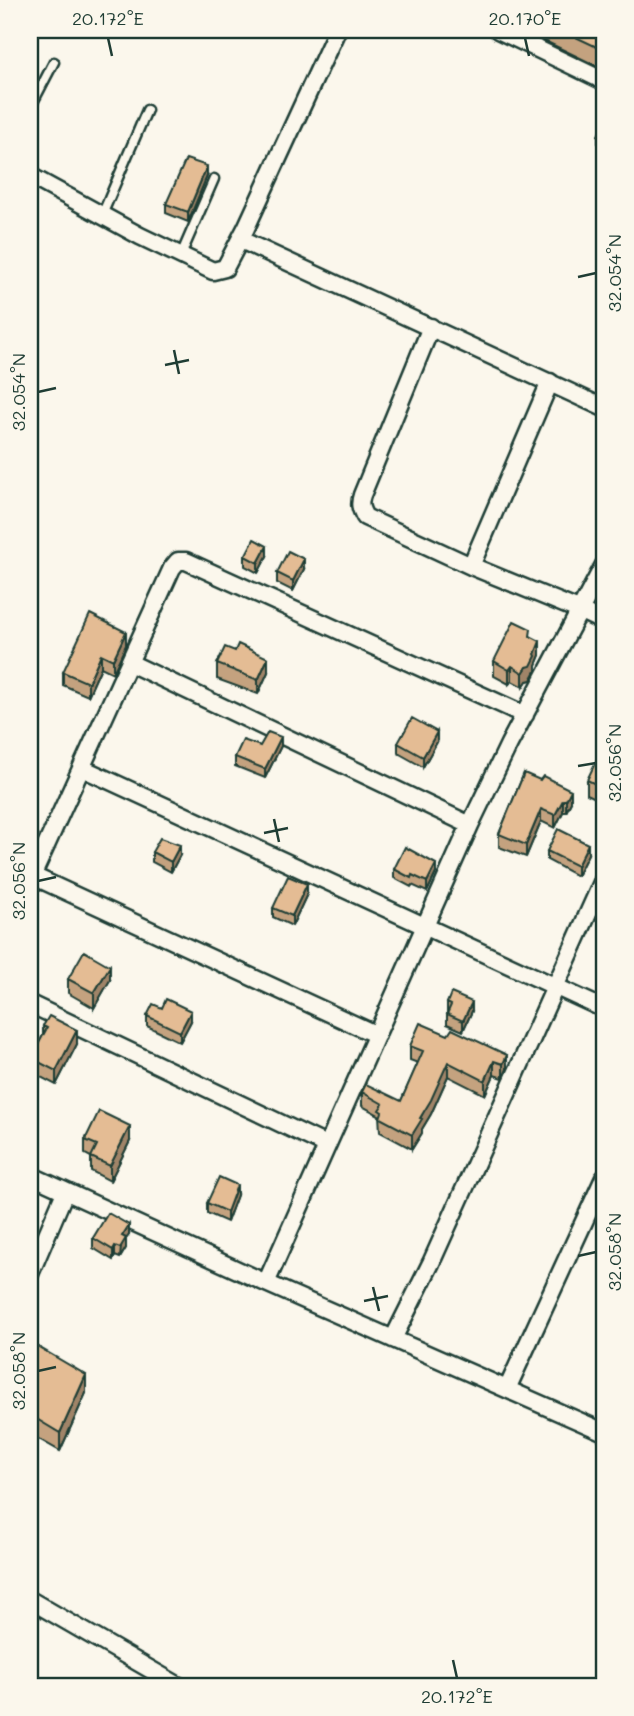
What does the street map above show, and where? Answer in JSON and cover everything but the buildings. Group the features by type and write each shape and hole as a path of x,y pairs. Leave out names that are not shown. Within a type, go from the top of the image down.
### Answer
{"street":[{"path":"30,176 181,256 213,271 220,271 228,265 337,30"},
{"path":"498,30 604,81"},
{"path":"240,240 604,408"},
{"path":"431,327 359,505 365,517 471,566 604,622"},
{"path":"471,566 550,382"},
{"path":"377,1035 31,878 172,568 178,561 186,561 525,715"},
{"path":"266,1283 470,825 604,565"},
{"path":"130,663 470,825"},
{"path":"82,768 604,1009"},
{"path":"393,1339 431,1263 604,878"},
{"path":"30,1004 326,1145"},
{"path":"30,1175 266,1283 604,1432"},
{"path":"507,1389 604,1178"},
{"path":"30,1274 65,1192"},
{"path":"30,1600 180,1686"}],"lane":[{"path":"30,108 54,62"},
{"path":"102,215 147,110"},
{"path":"181,256 214,179"}]}
